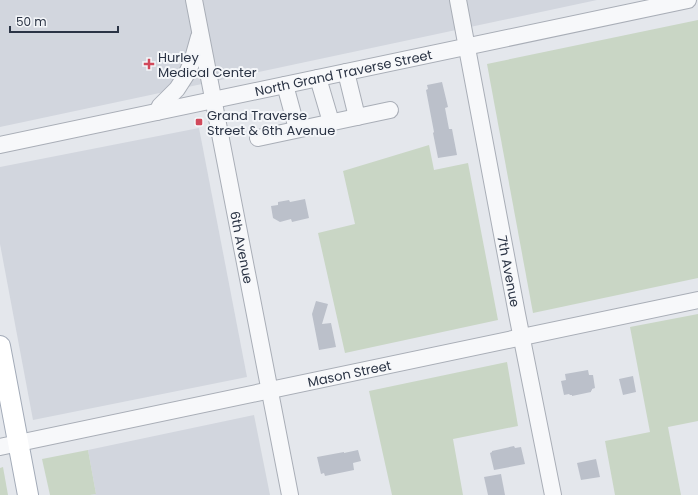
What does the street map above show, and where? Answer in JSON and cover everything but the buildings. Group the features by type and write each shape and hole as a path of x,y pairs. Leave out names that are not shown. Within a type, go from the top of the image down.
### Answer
{"main road":[{"path":"0,346 9,445 28,495"}],"street":[{"name":"6th Avenue","path":"194,0 290,495"},
{"name":"7th Avenue","path":"458,0 553,495"},
{"name":"North Grand Traverse Street","path":"0,145 688,0"},
{"path":"157,112 160,106 177,89 186,75 192,62 200,34"},
{"path":"346,72 357,117"},
{"path":"318,78 331,122"},
{"path":"285,85 297,129"},
{"path":"258,138 390,110"},
{"name":"Mason Street","path":"9,445 698,300"}],"shaded area":[{"name":"Hurley Medical Center","path":"0,0 597,0 0,127"},
{"path":"199,128 247,377 33,420 0,244 0,167"},
{"path":"254,415 270,495 90,495 96,494 88,450"}],"green space":[{"path":"698,20 698,278 533,313 487,64"},
{"path":"429,145 434,170 468,163 498,320 345,353 318,233 355,224 343,171"},
{"path":"698,314 698,421 668,427 681,495 615,495 605,441 650,432 630,327"},
{"path":"507,362 518,426 453,439 463,495 392,495 369,391"},
{"path":"88,450 96,494 50,495 42,459"},
{"path":"3,467 8,495 0,495 0,468"}],"place":[{"name":"Hurley Medical Center","path":"149,64"},
{"name":"Grand Traverse Street & 6th Avenue","path":"199,122"}]}
